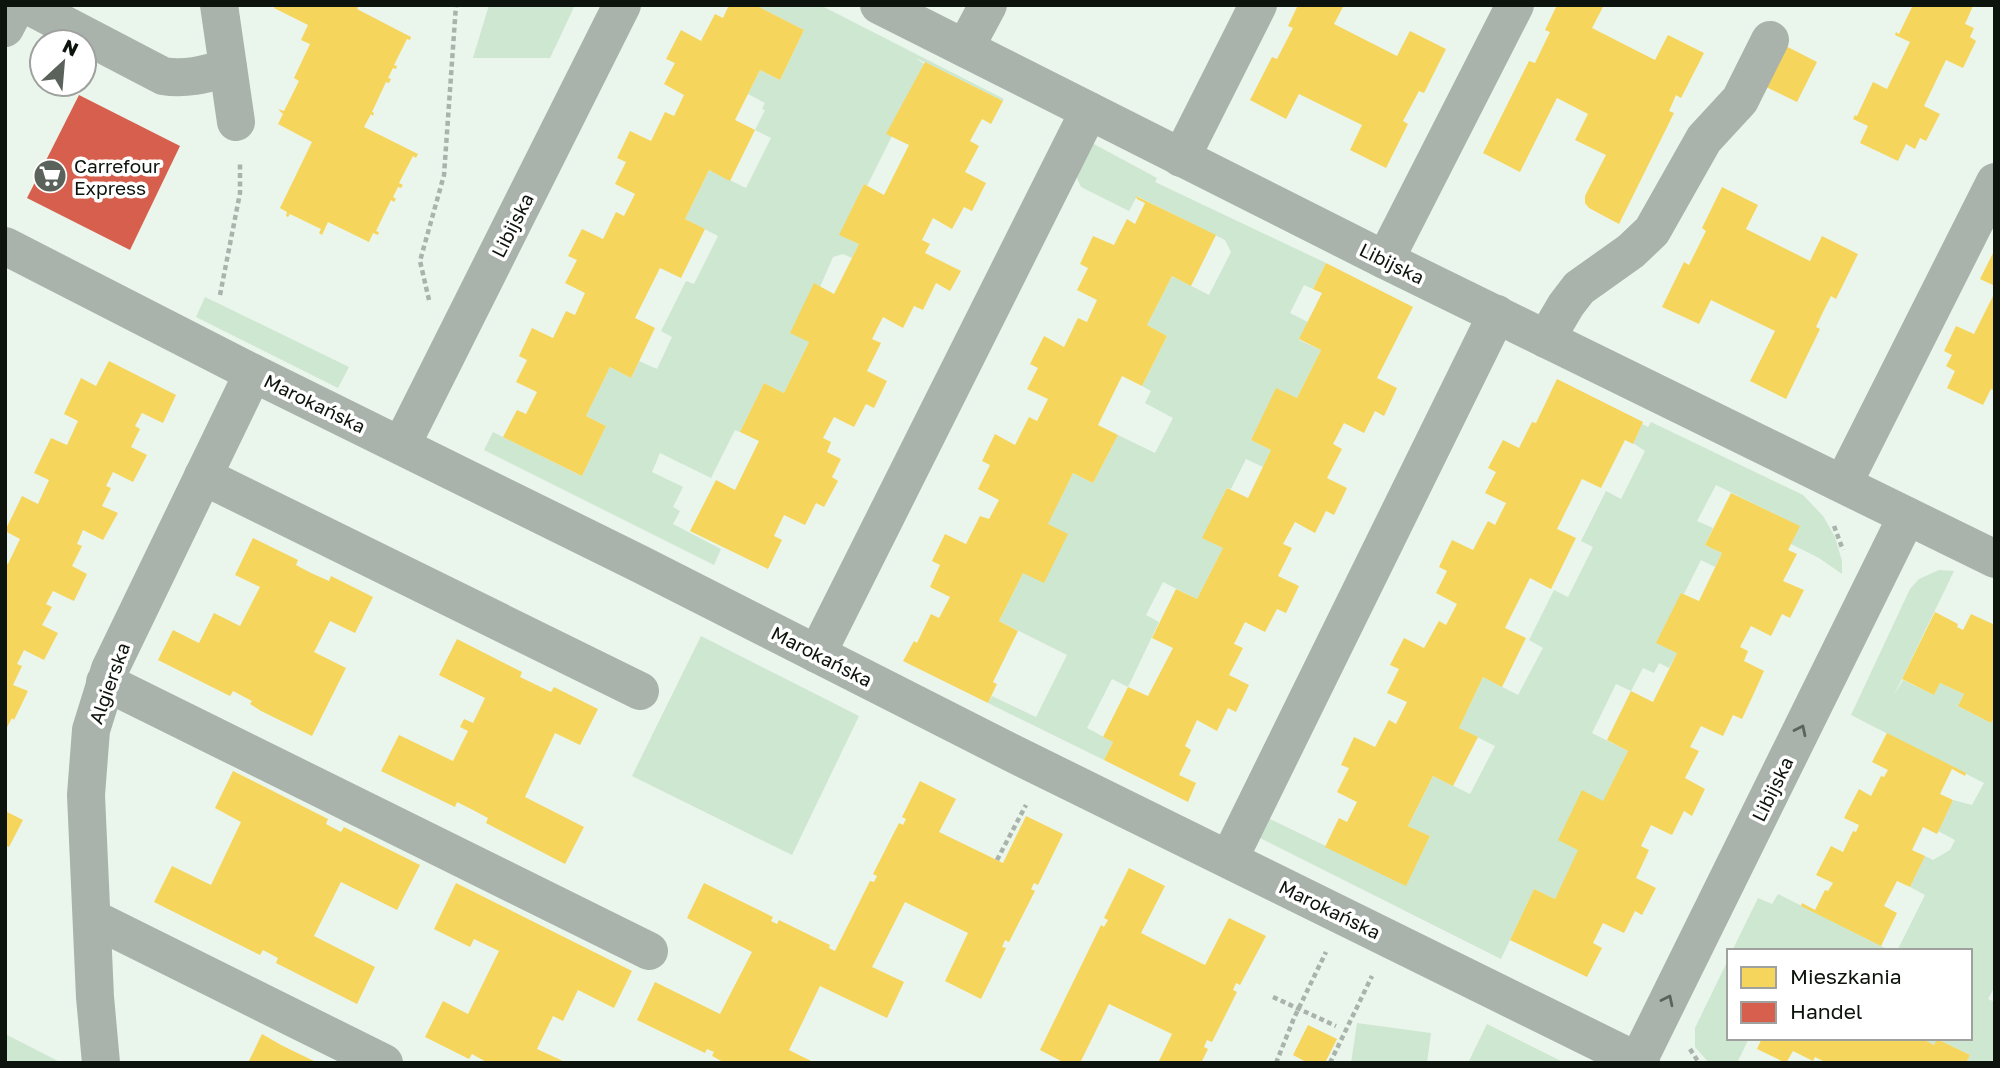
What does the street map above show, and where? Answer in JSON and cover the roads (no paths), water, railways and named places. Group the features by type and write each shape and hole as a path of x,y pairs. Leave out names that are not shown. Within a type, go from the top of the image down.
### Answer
{"street":[{"path":"5,28 17,5"},
{"path":"27,5 163,76 178,79 196,77 228,68"},
{"path":"219,5 236,122"},
{"name":"Libijska","path":"402,444 622,5"},
{"name":"Libijska","path":"879,5 1385,260 1995,559"},
{"path":"965,48 988,5"},
{"path":"1181,158 1258,5"},
{"path":"1385,260 1515,5"},
{"path":"1546,339 1579,288 1631,251 1652,231 1704,139 1740,100 1770,40"},
{"path":"817,654 1089,111"},
{"path":"1843,484 1995,181"},
{"name":"Marokańska","path":"5,246 253,373 402,444 817,654 1639,1062"},
{"path":"1229,859 1497,314"},
{"name":"Algierska","path":"101,1063 95,996 86,795 91,730 105,682 253,373"},
{"path":"203,476 640,691"},
{"name":"Libijska","path":"1639,1062 1907,516"},
{"path":"105,682 649,951"},
{"path":"92,918 384,1063"}],"place":[{"name":"Carrefour Express","path":"50,176"}]}
